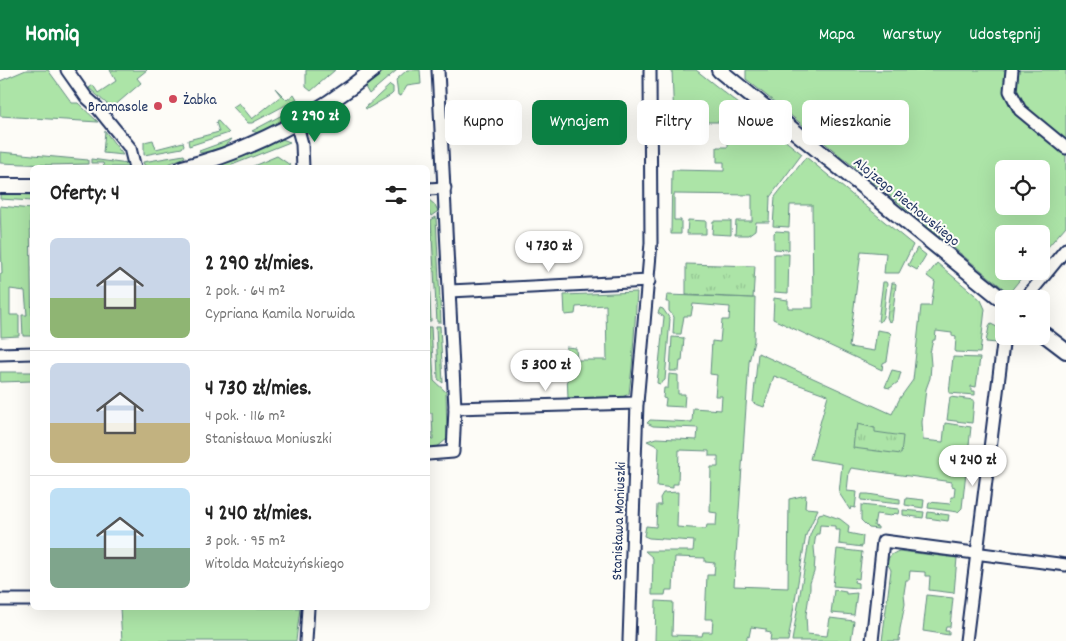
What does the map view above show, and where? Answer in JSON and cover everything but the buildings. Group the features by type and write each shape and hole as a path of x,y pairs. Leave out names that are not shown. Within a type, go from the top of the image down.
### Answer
{"street":[{"path":"67,70 86,97 102,113 130,148 134,165"},
{"path":"192,165 231,153 296,122 349,89 373,70"},
{"path":"430,454 453,452 456,408 438,70"},
{"name":"Stanisława Moniuszki","path":"629,641 637,403 649,281 651,236 650,70"},
{"name":"Alojzego Piechowskiego","path":"719,70 995,294"},
{"path":"1012,70 1010,91 1020,110 1066,148"},
{"path":"296,122 302,144 303,165"},
{"path":"0,186 30,186"},
{"path":"430,189 445,188"},
{"path":"1032,290 1066,249"},
{"path":"450,291 649,281"},
{"path":"1050,338 1066,350"},
{"path":"966,641 1003,345"},
{"path":"0,354 30,353"},
{"path":"456,408 637,403"},
{"path":"872,641 883,540 1066,564"},
{"path":"0,600 30,600"},
{"path":"306,641 308,610"}],"green space":[{"path":"26,70 48,70 72,103 78,103 98,122 0,116 0,81"},
{"path":"110,70 147,70 137,78 141,83 113,107 89,88 93,85 98,93 116,81"},
{"path":"306,70 335,70 311,91 306,87"},
{"path":"384,70 397,70 369,94 365,87"},
{"path":"407,70 420,70 421,84 407,86 401,96 398,95 396,80"},
{"path":"672,70 696,70 734,100 719,100 719,122 709,122 709,100 673,100"},
{"path":"746,70 1066,70 1066,226 1050,245 1050,225 995,225 995,280 1020,280 1011,290 1005,290 827,145 909,145 909,100 802,100 802,125 792,116 792,100 772,100 746,79"},
{"path":"390,85 393,87 391,95 367,109 365,108"},
{"path":"275,88 287,100 294,94 297,99 252,123 248,123 233,107 239,103 252,119 281,96"},
{"path":"299,106 296,111 281,122 258,133 252,131"},
{"path":"315,119 323,121 325,124 307,134 307,127"},
{"path":"218,121 229,133 189,146 188,140 219,132 216,122"},
{"path":"105,131 123,155 103,153"},
{"path":"232,139 218,149 200,153 199,151"},
{"path":"282,139 290,142 232,165 219,165"},
{"path":"153,140 156,149 183,142 184,145 182,148 144,155 144,142"},
{"path":"728,145 791,145 802,154 770,197 769,222 756,222 755,230 748,235 735,235 736,221 752,221 752,195 674,194 674,220 681,220 681,234 671,234 672,170 724,171 724,162 717,162 717,147 728,147"},
{"path":"0,152 88,160 88,164 0,163"},
{"path":"184,155 185,157 163,165 144,165 143,162"},
{"path":"277,156 290,165 256,165"},
{"path":"806,157 913,245 899,273 884,273 886,253 861,251 849,347 874,351 877,330 889,332 891,334 887,361 883,363 882,370 773,319 774,298 788,300 788,308 813,308 812,205 790,205 789,227 773,226 775,197"},
{"path":"91,159 128,165 104,165 103,163 91,163"},
{"path":"0,193 30,195 30,201 0,199"},
{"path":"430,201 438,211 431,216 430,214"},
{"path":"0,206 30,209 30,336 23,336 22,315 27,315 25,291 10,289 10,315 19,315 19,336 1,337 0,274 2,274"},
{"path":"436,217 441,322 437,322 431,220"},
{"path":"688,220 706,221 706,234 687,234"},
{"path":"713,221 731,221 731,235 712,234"},
{"path":"776,231 789,232 789,250 774,249 774,233"},
{"path":"917,248 926,255 917,270 908,265"},
{"path":"774,254 789,254 788,293 774,292"},
{"path":"937,263 981,300 985,309 980,353 955,352 956,337 952,336 952,333 936,331 930,353 930,378 926,389 922,422 923,440 943,442 945,423 971,427 962,508 958,512 928,508 929,502 950,504 951,497 954,497 955,487 952,486 952,482 851,468 847,491 857,492 855,508 851,507 850,510 839,493 842,464 810,459 828,395 774,376 764,407 753,403 758,353 892,414 900,398 913,380 921,306 931,306 935,282 927,276"},
{"path":"686,264 755,266 753,298 686,295"},
{"path":"883,282 887,284 883,317 880,322 878,321"},
{"path":"892,283 896,284 892,321 889,322 887,317"},
{"path":"637,292 629,394 622,397 568,398 566,347 576,348 577,360 607,360 606,305 576,307 575,314 565,315 564,295"},
{"path":"667,295 755,298 754,341 749,362 734,586 788,588 789,499 806,495 805,508 818,509 806,535 788,641 770,641 771,633 766,632 766,629 751,627 747,641 655,641 656,601 673,602 672,635 702,636 703,632 712,632 713,619 705,619 707,575 714,575 715,563 705,562 705,558 675,557 673,590 666,590 665,595 652,595 653,558 645,551 693,551 694,541 644,536 646,526 656,527 657,505 661,505 660,498 663,493 678,492 677,527 706,529 707,525 716,525 717,513 710,512 711,467 718,467 718,456 709,456 709,451 679,450 678,484 673,484 673,488 657,486 659,447 647,441 656,438 697,440 698,428 653,426 647,423 650,420 692,422 693,408 721,410 722,396 715,396 717,375 710,374 712,341 720,342 722,320 729,320 730,307 693,304 691,316 684,316 681,334 673,334 674,317 669,311 669,302 666,302"},
{"path":"660,308 663,309 670,319 665,380 660,384 657,383 664,317 658,313"},
{"path":"991,324 995,326 995,343 986,342"},
{"path":"436,326 440,326 443,383 438,379"},
{"path":"430,327 434,381 446,392 447,439 436,448 430,449 430,440 433,439 432,413 430,413"},
{"path":"672,337 684,338 679,371 670,371"},
{"path":"953,357 980,358 976,387 971,386 971,391 975,391 975,395 949,393"},
{"path":"892,370 901,372 898,382 890,388 885,387"},
{"path":"0,372 30,372 30,381 0,382"},
{"path":"669,374 678,375 678,394 685,394 684,407 665,406 666,399 663,398 664,388 668,388"},
{"path":"950,397 974,400 972,423 947,420"},
{"path":"858,424 875,428 875,432 903,436 901,454 853,448 855,430 857,430"},
{"path":"862,494 900,499 900,504 861,500"},
{"path":"906,498 924,500 923,508 905,505"},
{"path":"861,505 899,509 898,514 894,513 891,516 876,514 874,526 878,527 878,529 869,528 861,520"},
{"path":"903,510 924,512 923,518 903,515"},
{"path":"928,512 949,515 948,521 927,518"},
{"path":"823,513 840,519 849,526 848,533 863,536 862,547 839,544 840,530 835,530 835,526 820,525 814,547 814,572 810,583 806,615 807,634 827,636 830,618 854,621 851,641 792,641 810,535 819,514"},
{"path":"837,549 862,552 859,579 855,578 854,582 858,583 858,588 833,586"},
{"path":"899,551 957,558 954,593 929,590 930,576 925,576 925,572 910,571 909,580 906,580 905,604 899,641 882,641 891,570 887,563 891,556"},
{"path":"834,590 846,592 846,594 857,593 854,615 831,613"},
{"path":"927,595 953,598 950,627 946,627 945,631 949,631 949,635 923,631"},
{"path":"120,610 300,610 296,641 122,641"}],"place":[{"name":"Żabka","path":"173,99"},
{"name":"Bramasole","path":"158,106"}]}
